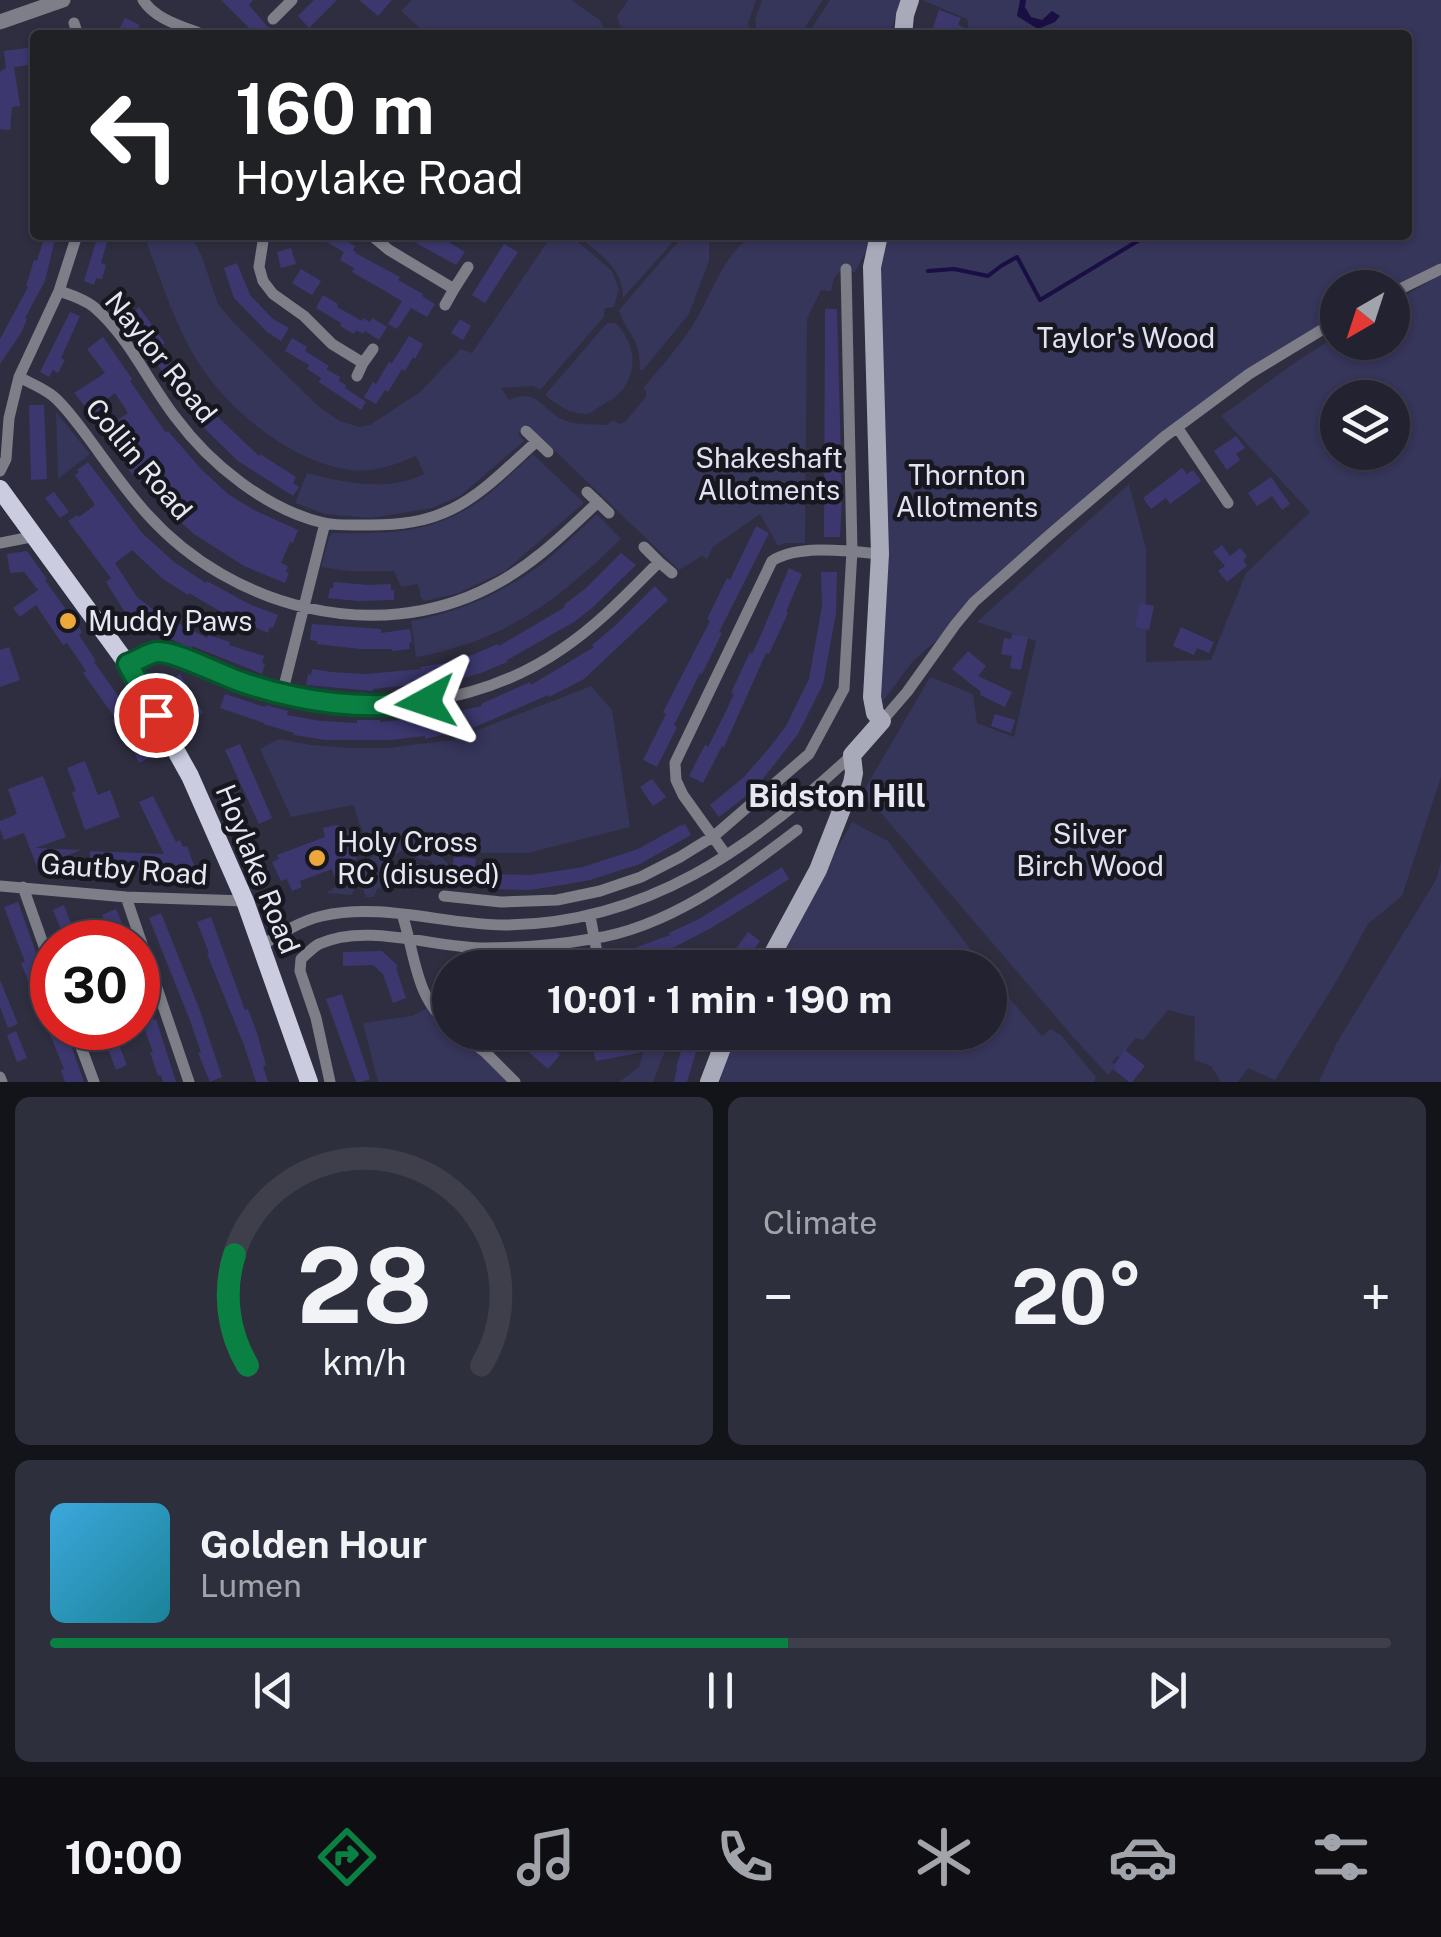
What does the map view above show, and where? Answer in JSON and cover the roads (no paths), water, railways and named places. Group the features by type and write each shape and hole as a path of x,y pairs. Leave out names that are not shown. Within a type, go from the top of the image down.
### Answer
{"main road":[{"path":"904,30 910,0"},
{"path":"775,950 818,870 852,783 852,754 882,721 875,713 872,697 880,554 872,267 878,240"},
{"name":"Hoylake Road","path":"0,488 128,664 190,776 246,901 309,1082"},
{"path":"709,1082 721,1050"}],"street":[{"path":"0,22 61,0"},
{"path":"143,0 145,6 179,30"},
{"path":"274,19 284,3"},
{"path":"0,472 6,459 9,418 19,377 59,290 75,240"},
{"path":"263,240 259,267 262,282 304,316 321,336 363,363"},
{"path":"380,240 454,289"},
{"path":"444,305 468,266"},
{"path":"444,896 501,902 557,900 641,877 714,836 809,754 844,690 852,551 846,269"},
{"path":"1410,285 1441,270"},
{"name":"Naylor Road","path":"59,290 92,306 116,331 176,420 199,446 234,476 282,507 325,523 392,524 434,516 468,500 536,442"},
{"path":"882,721 974,602 1177,427 1249,374 1320,331"},
{"path":"356,376 374,348"},
{"name":"Collin Road","path":"19,377 54,396 130,494 173,540 201,562 250,589 303,608 376,616 453,603 487,589 534,560 598,502"},
{"path":"1177,427 1228,503"},
{"path":"526,431 548,452"},
{"path":"587,492 609,513"},
{"path":"282,694 325,523"},
{"path":"0,543 36,536"},
{"path":"644,546 672,573"},
{"path":"726,854 684,795 676,780 675,763 772,562 798,551 880,554"},
{"path":"128,664 156,652 168,654 282,694 353,706 390,706 460,695 529,668 565,648 606,615 659,562"},
{"path":"260,946 319,917 342,913 402,914 500,925 544,924 590,916 642,900 682,882 726,854 803,799 852,754"},
{"path":"411,940 483,948 594,939 652,922 697,898 798,830"},
{"name":"Gautby Road","path":"0,886 246,901"},
{"path":"22,887 34,920"},
{"path":"126,896 189,1082"},
{"path":"402,914 432,1009"},
{"path":"590,916 596,950"},
{"name":"Hoylake Road","path":"330,1082 316,1018 300,971 302,959 318,944 356,935 411,940"},
{"path":"82,1050 94,1082"},
{"path":"482,1050 515,1082"}],"waterway":[{"path":"928,271 954,269 988,276 1017,257 1040,300 1139,240"}],"place":[{"name":"Muddy Paws","path":"68,621"},
{"name":"Holy Cross RC (disused)","path":"317,858"}],"district":[{"name":"Bidston Hill","path":"837,796"}],"park label":[{"name":"Taylor's Wood","path":"1126,338"},
{"name":"Shakeshaft Allotments","path":"769,474"},
{"name":"Thornton Allotments","path":"967,491"},
{"name":"Silver Birch Wood","path":"1090,850"}]}
